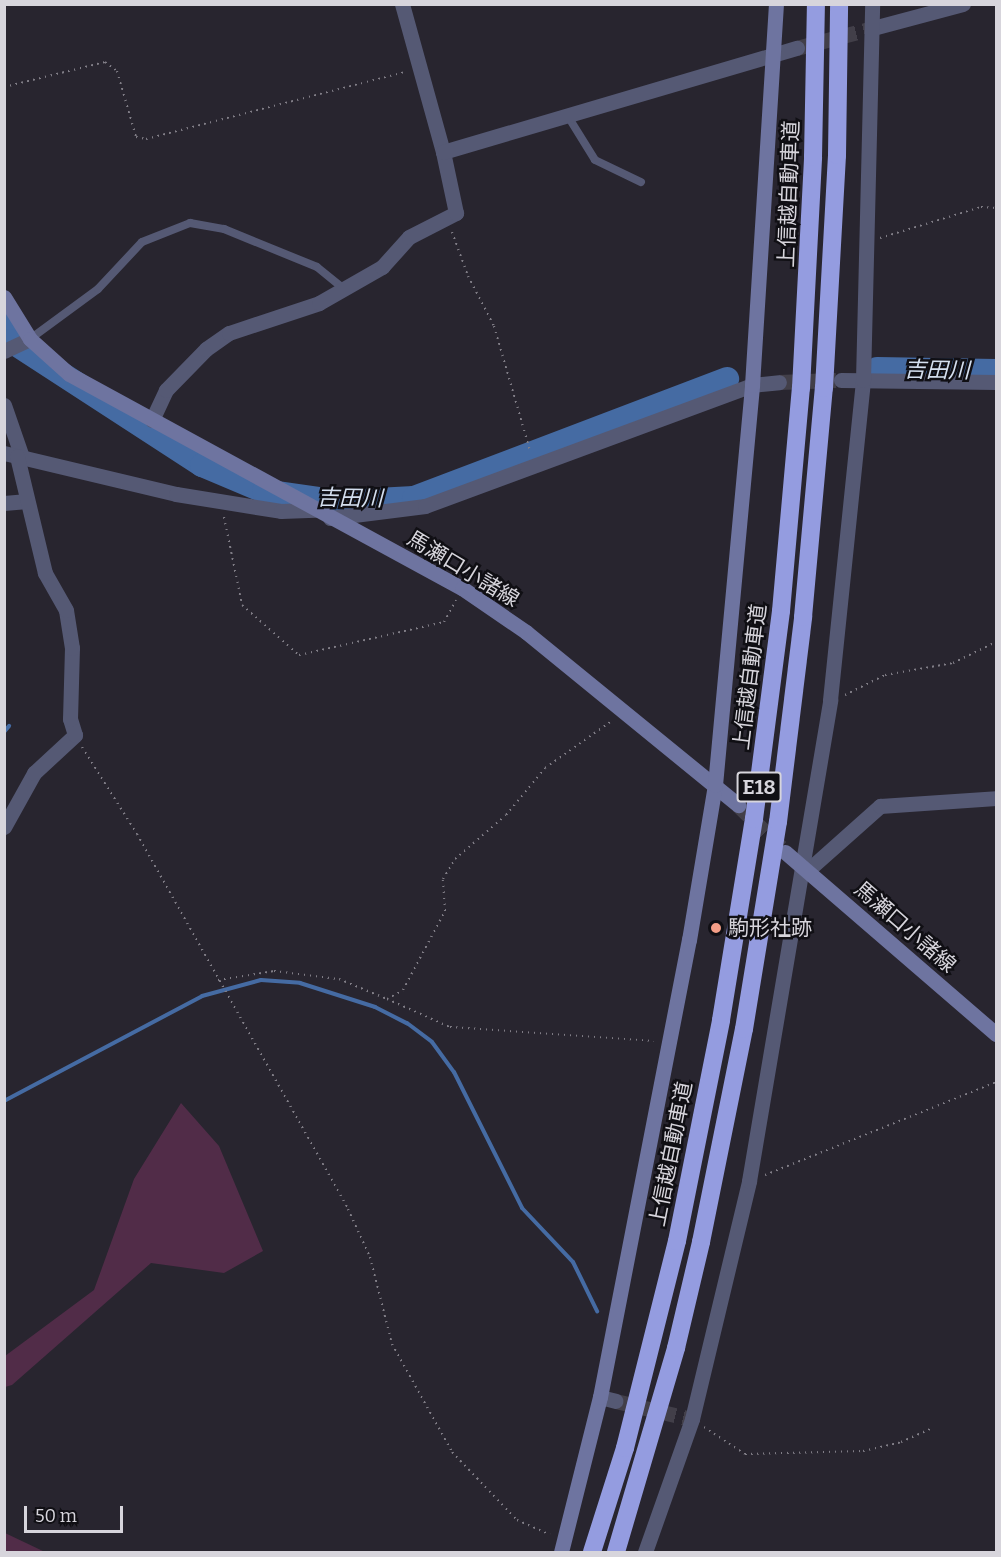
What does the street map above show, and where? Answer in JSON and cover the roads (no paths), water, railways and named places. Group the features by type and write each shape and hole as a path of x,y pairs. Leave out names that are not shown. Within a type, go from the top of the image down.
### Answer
{"highway":[{"name":"上信越自動車道","path":"592,1552 625,1448 677,1241 723,1009 754,819 781,611 801,388 813,157 816,4"},
{"name":"E18","path":"616,1552 664,1390 701,1242 744,1029 778,822 803,617 824,388 836,177 839,4"}],"street":[{"path":"152,420 166,390 213,343 264,319 319,303 381,267 409,237 456,213 402,4"},
{"path":"564,1547 600,1396 670,1042 715,785 752,385 776,53 776,4"},
{"path":"645,1552 692,1419 749,1181 831,700 863,380 869,242 872,4"},
{"path":"873,28 963,4"},
{"path":"442,152 569,118 797,48"},
{"name":"馬瀬口小諸線","path":"4,297 30,339 69,374 462,588 526,632 738,805"},
{"path":"4,351 30,339"},
{"path":"841,380 996,382"},
{"path":"330,518 425,506 752,385 779,382"},
{"path":"4,405 45,573 66,610 72,648 70,718 75,735 34,773 4,827"},
{"path":"15,456 221,502 281,511 315,510"},
{"path":"4,503 27,501"},
{"path":"804,868 880,806 996,798"},
{"name":"馬瀬口小諸線","path":"785,852 996,1034"},
{"path":"600,1396 616,1401"}],"lane":[{"path":"569,118 596,160 641,182"},
{"path":"30,339 98,289 142,242 190,223 224,230 316,267 343,288"}],"waterway":[{"name":"吉田川","path":"4,324 11,341 202,465 264,491 339,502 414,498 727,379"},
{"name":"吉田川","path":"877,369 996,371"},
{"path":"4,732 9,726"},
{"path":"4,1101 202,996 261,980 300,983 375,1007 407,1023 432,1042 454,1072 522,1208 573,1262 597,1311"}],"tunnel":[{"path":"797,48 873,28"},
{"path":"779,382 836,380"},
{"path":"738,805 781,847"},
{"path":"616,1401 692,1419"}],"place":[{"name":"駒形社跡","path":"716,928"}]}
